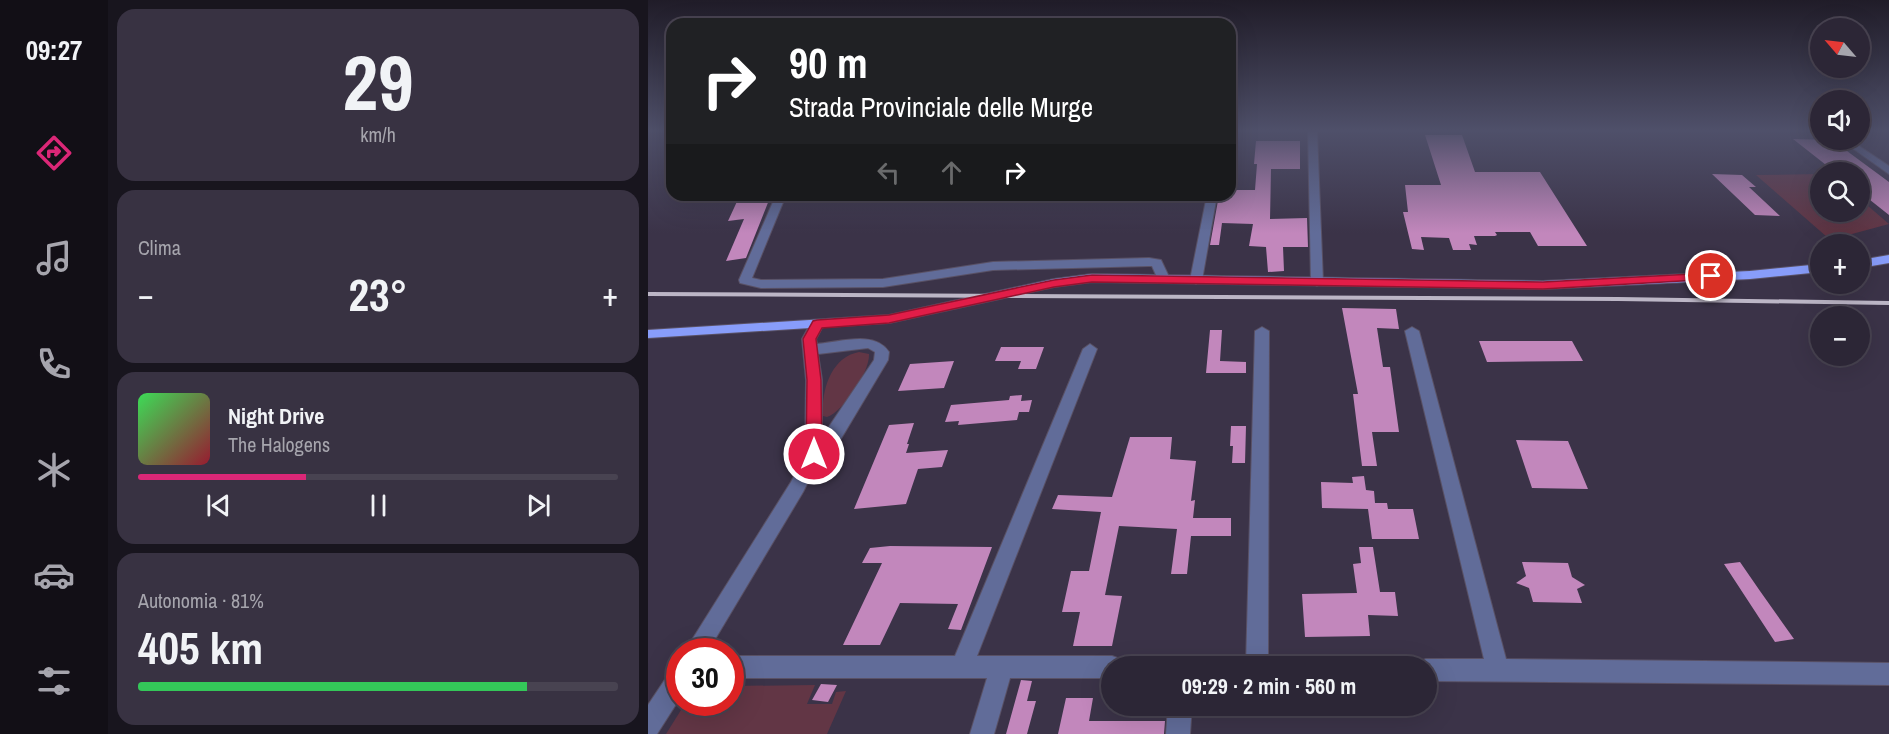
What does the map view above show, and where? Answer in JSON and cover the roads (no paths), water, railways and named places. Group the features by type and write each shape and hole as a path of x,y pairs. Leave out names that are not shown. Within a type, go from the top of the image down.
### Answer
{"main road":[{"path":"1870,263 1889,260"},
{"path":"648,334 889,319 1054,283 1092,278 1543,285 1750,275 1810,269"}],"street":[{"path":"1313,165 1317,282"},
{"path":"778,201 745,280 761,284 883,283 993,266 1149,261 1157,263 1164,279"},
{"path":"1196,280 1211,201"},
{"path":"814,454 814,380 809,339 817,324"},
{"path":"1257,656 1262,331"},
{"path":"1412,331 1498,671"},
{"path":"704,638 797,487 814,454 833,438 881,360 882,352 878,346 869,344 810,350"},
{"path":"962,666 1090,349"},
{"path":"982,734 1002,666"},
{"path":"744,667 1101,667"},
{"path":"1437,670 1889,674"},
{"path":"648,726 666,698"},
{"path":"1178,734 1179,716"}],"railway":[{"path":"648,294 1618,299 1889,303"}]}
